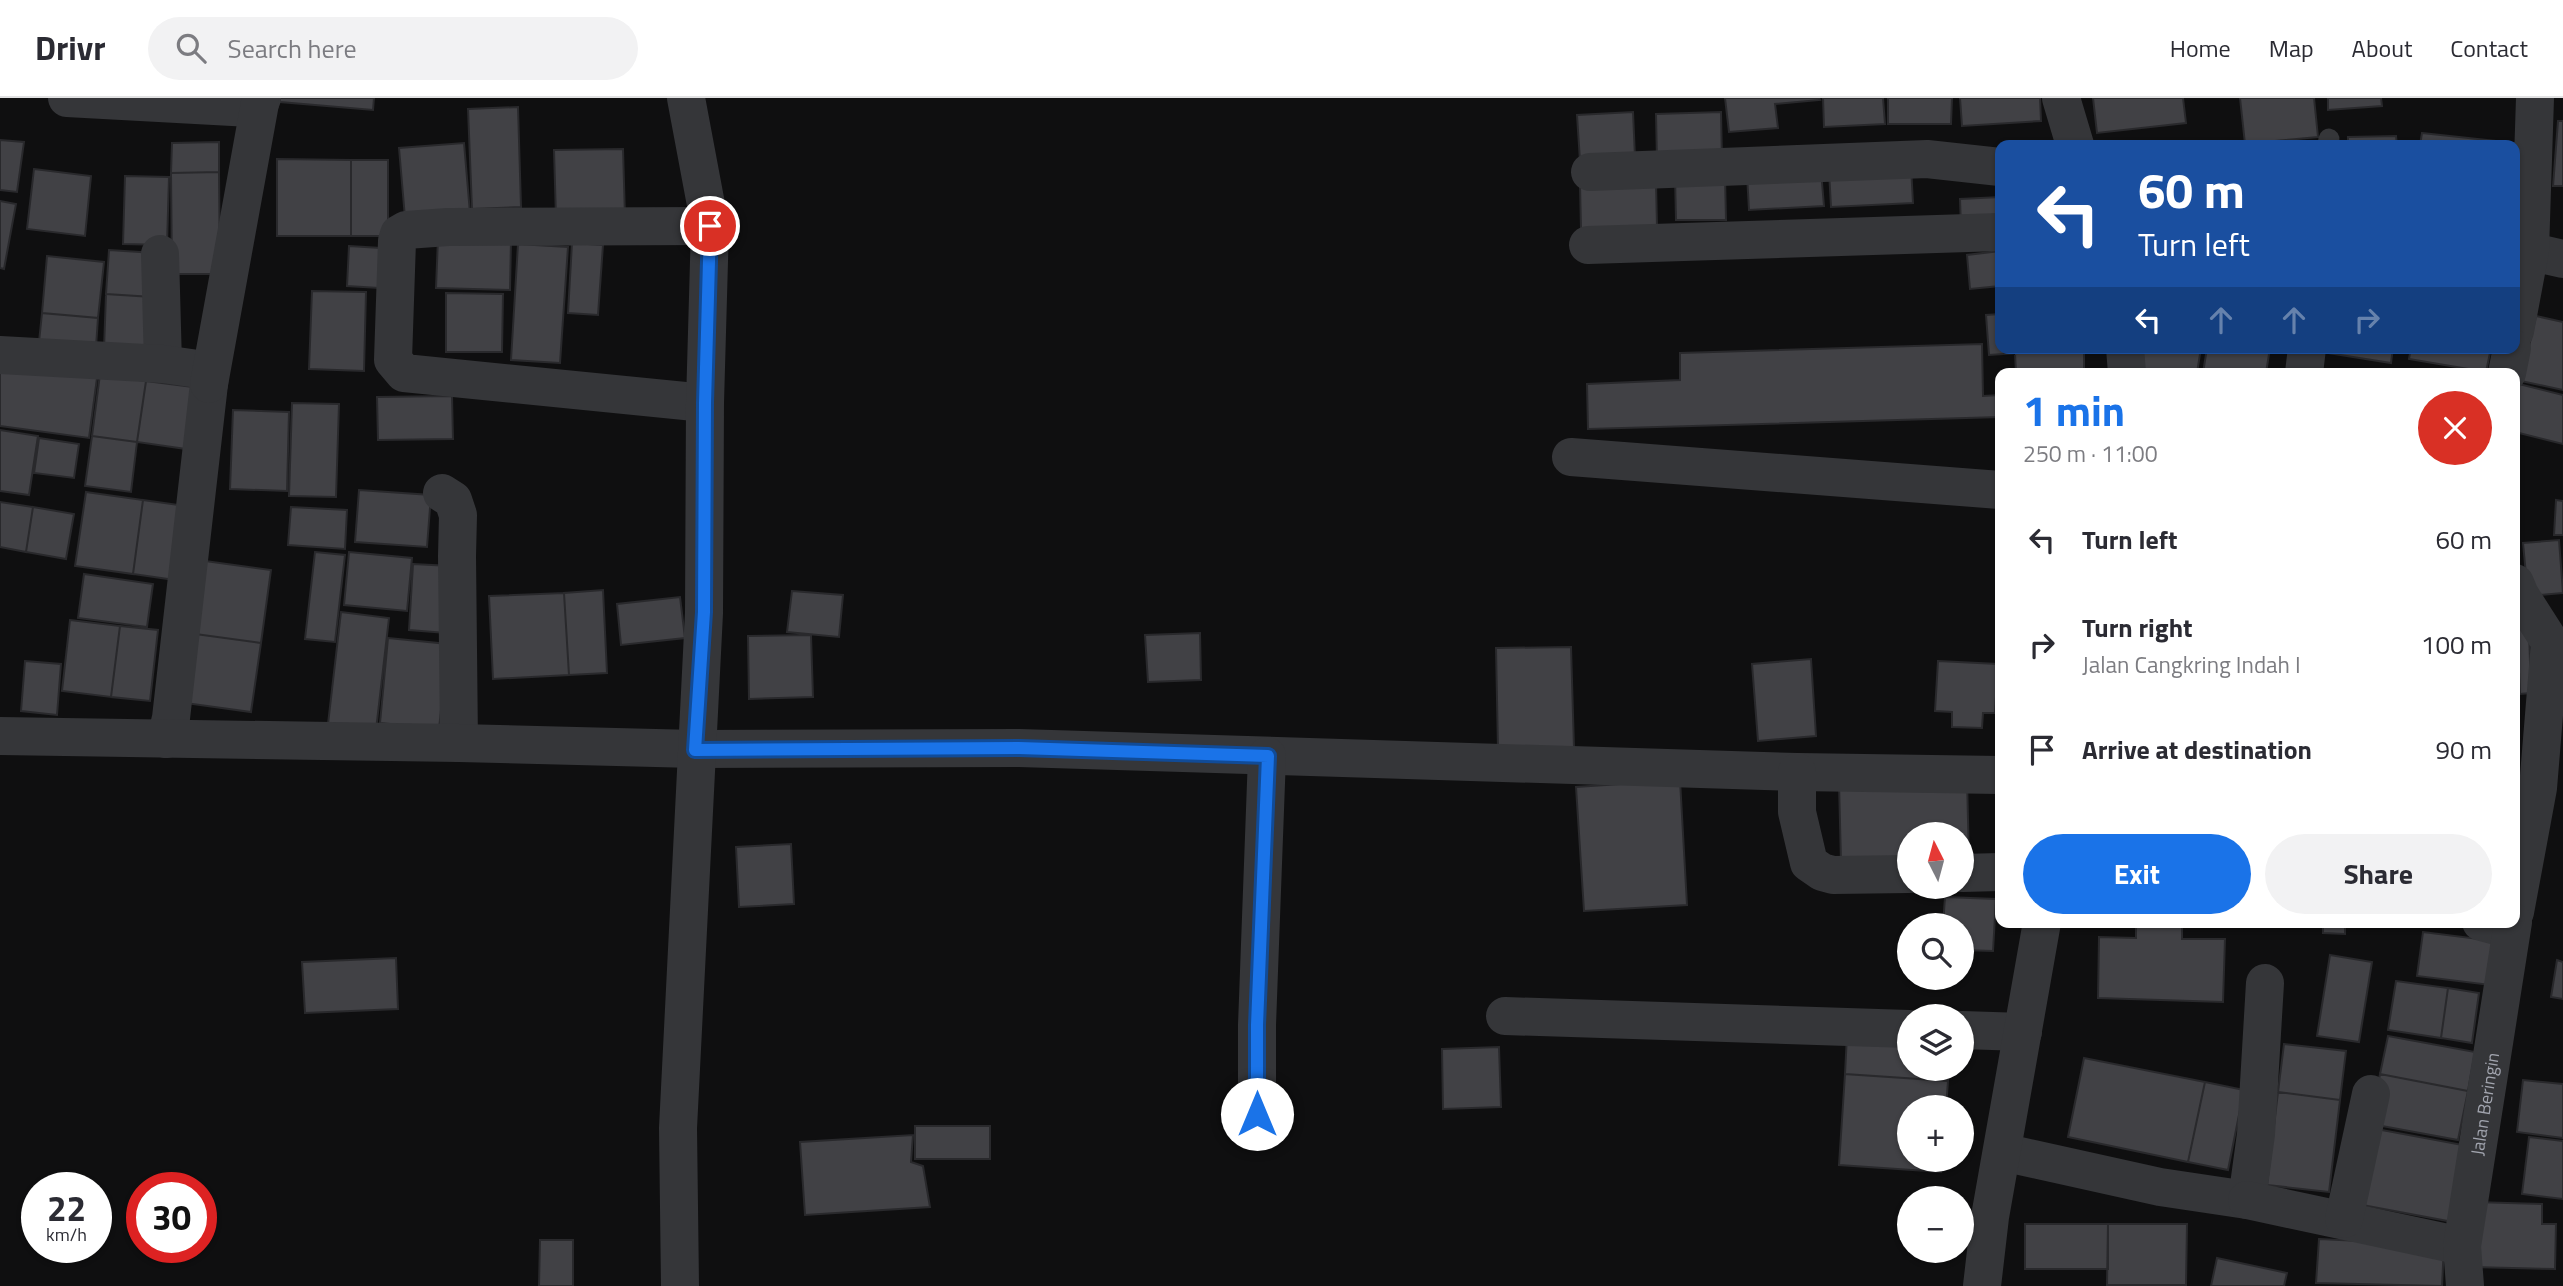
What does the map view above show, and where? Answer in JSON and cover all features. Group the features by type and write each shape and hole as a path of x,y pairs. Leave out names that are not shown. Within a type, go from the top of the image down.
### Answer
{"street":[{"path":"67,98 251,108 261,100"},
{"path":"680,1286 678,1128 704,612 705,403 710,226 686,98"},
{"path":"2061,98 2074,140"},
{"path":"2520,312 2536,253 2535,98"},
{"path":"166,739 171,718 209,384 261,100"},
{"path":"1590,172 1927,159 1995,166"},
{"path":"705,403 404,373 393,360 393,347 397,241 399,234 406,230 448,227 710,226"},
{"path":"1588,245 1995,232"},
{"path":"160,254 163,364"},
{"path":"0,355 163,364 205,370 211,375 209,384"},
{"path":"1571,457 1995,490"},
{"path":"442,493 453,500 458,516 459,743"},
{"name":"Jalan Beringin","path":"2520,595 2550,642 2538,788 2520,861"},
{"path":"0,736 459,743 695,750 1019,748 1797,772 1995,775"},
{"path":"1257,1114 1257,1025 1268,756"},
{"path":"1797,772 1797,812 1809,863 1822,872 1833,875 1897,874"},
{"path":"1974,873 1995,872"},
{"path":"1982,1286 1990,1217 2041,928"},
{"name":"Jalan Beringin","path":"2465,1286 2462,1246 2504,928"},
{"path":"2247,1200 2257,1121 2265,983"},
{"path":"1505,1016 1897,1029"},
{"path":"1974,1030 2023,1032"},
{"path":"2344,1219 2371,1094"},
{"path":"2002,1152 2160,1187 2344,1219 2462,1246"}],"building":[{"path":"280,98 374,98 373,110 280,102"},
{"path":"1725,98 1820,100 1775,104 1778,128 1729,132"},
{"path":"1823,98 1883,98 1885,124 1824,127"},
{"path":"1888,98 1952,98 1951,124 1888,124"},
{"path":"1960,98 2040,98 2041,121 1962,126"},
{"path":"2093,98 2183,98 2186,123 2097,133"},
{"path":"2240,98 2314,98 2318,137 2245,140"},
{"path":"2328,98 2381,98 2382,106 2328,110"},
{"path":"518,107 521,207 472,209 468,109"},
{"path":"1633,112 1635,157 1580,161 1577,115"},
{"path":"1721,112 1722,160 1657,161 1656,114"},
{"path":"2558,121 2563,121 2563,186 2553,186"},
{"path":"2422,133 2487,140 2421,140"},
{"path":"2396,136 2396,140 2348,140 2348,137"},
{"path":"0,140 24,142 17,192 0,190"},
{"path":"219,142 219,172 171,173 172,143"},
{"path":"464,143 470,213 405,218 399,148"},
{"path":"623,149 625,217 556,218 554,150"},
{"path":"277,159 351,160 351,236 277,236"},
{"path":"351,160 388,160 388,236 351,236"},
{"path":"1911,166 1913,203 1831,207 1829,171"},
{"path":"34,169 91,176 85,236 27,229"},
{"path":"1821,171 1824,206 1749,210 1747,175"},
{"path":"219,172 220,274 172,274 171,173"},
{"path":"125,176 169,177 167,245 123,244"},
{"path":"1675,176 1725,176 1726,220 1676,220"},
{"path":"1656,183 1657,226 1581,229 1580,185"},
{"path":"1995,197 1995,226 1961,227 1960,199"},
{"path":"0,201 16,204 4,269 0,268"},
{"path":"438,238 511,240 510,290 436,288"},
{"path":"572,243 603,245 598,315 568,313"},
{"path":"518,244 568,247 560,363 511,360"},
{"path":"349,246 381,248 379,288 347,286"},
{"path":"109,250 155,253 152,297 106,294"},
{"path":"1995,252 1995,286 1970,289 1967,255"},
{"path":"47,256 104,262 98,318 42,313"},
{"path":"312,291 366,292 364,371 309,369"},
{"path":"446,293 503,294 502,352 446,352"},
{"path":"106,294 152,297 152,353 104,349"},
{"path":"42,313 98,318 96,347 39,342"},
{"path":"1995,314 1995,354 2004,354 1989,355 1986,315"},
{"path":"2536,316 2563,322 2563,390 2521,381"},
{"path":"1982,344 1983,396 1995,395 1995,417 1588,429 1587,384 1680,380 1680,353"},
{"path":"2015,354 2084,354 2084,368 2016,368"},
{"path":"2141,354 2200,354 2198,368 2139,368"},
{"path":"2206,354 2269,354 2267,368 2204,368"},
{"path":"2334,354 2392,354 2391,363"},
{"path":"2410,354 2490,354 2487,368 2462,368 2409,359"},
{"path":"0,365 97,378 89,438 0,426"},
{"path":"100,374 146,381 137,442 92,436"},
{"path":"146,381 201,388 193,450 137,442"},
{"path":"2520,384 2563,395 2563,444 2520,433"},
{"path":"452,396 453,439 378,440 377,397"},
{"path":"292,403 339,404 336,497 289,496"},
{"path":"233,410 289,412 287,491 230,489"},
{"path":"0,430 38,436 29,495 0,491"},
{"path":"92,436 137,442 131,492 85,486"},
{"path":"39,438 79,444 74,478 34,473"},
{"path":"359,490 431,495 427,547 355,542"},
{"path":"86,492 143,500 133,574 75,566"},
{"path":"143,500 186,506 175,580 133,574"},
{"path":"2556,500 2563,501 2563,535 2554,535"},
{"path":"0,502 33,507 26,552 0,547"},
{"path":"33,507 74,514 66,559 26,552"},
{"path":"291,507 347,510 345,549 288,545"},
{"path":"2559,540 2563,593 2528,596 2523,543"},
{"path":"315,552 345,555 335,642 305,639"},
{"path":"349,552 412,558 407,611 344,605"},
{"path":"198,560 271,570 261,643 188,633"},
{"path":"413,564 451,566 446,633 409,630"},
{"path":"84,574 153,584 147,627 78,618"},
{"path":"603,590 607,673 569,675 564,593"},
{"path":"792,591 843,595 839,637 787,632"},
{"path":"564,593 569,675 493,679 489,596"},
{"path":"680,597 685,638 621,645 617,604"},
{"path":"341,612 389,618 376,730 328,724"},
{"path":"70,620 120,626 111,697 62,691"},
{"path":"120,626 158,630 150,701 111,697"},
{"path":"2520,629 2529,629 2531,693 2520,694"},
{"path":"188,633 261,643 251,712 178,702"},
{"path":"1200,633 1201,680 1148,682 1145,635"},
{"path":"811,635 813,697 749,699 748,636"},
{"path":"388,638 448,644 439,729 380,723"},
{"path":"1571,647 1574,748 1498,750 1496,648"},
{"path":"1811,659 1816,736 1758,741 1752,664"},
{"path":"25,661 61,664 57,715 21,711"},
{"path":"1938,661 1995,664 1995,713 1983,713 1982,728 1952,727 1952,712 1935,711"},
{"path":"1967,779 1968,822 1897,822 1897,860 1841,862 1839,783"},
{"path":"1680,780 1687,905 1584,911 1576,787"},
{"path":"791,844 794,904 739,907 736,847"},
{"path":"1995,899 1993,951 1974,950 1974,913 1944,913 1945,900"},
{"path":"2136,928 2182,928 2182,939 2225,939 2223,1002 2098,998 2099,937 2136,938"},
{"path":"2323,928 2345,928 2345,934 2323,933"},
{"path":"2423,932 2495,941 2490,985 2417,976"},
{"path":"2330,955 2372,962 2359,1042 2317,1036"},
{"path":"396,958 398,1009 305,1013 302,962"},
{"path":"2557,960 2563,962 2563,999 2551,997"},
{"path":"2396,981 2448,988 2441,1038 2388,1030"},
{"path":"2448,988 2479,993 2472,1043 2441,1038"},
{"path":"1847,1035 1897,1038 1897,1078 1845,1074"},
{"path":"2388,1036 2475,1052 2468,1091 2380,1074"},
{"path":"2284,1044 2346,1051 2340,1100 2278,1092"},
{"path":"1499,1047 1501,1107 1443,1109 1442,1049"},
{"path":"2084,1058 2205,1082 2188,1162 2068,1137"},
{"path":"1845,1074 1897,1078 1897,1081 1948,1081 1947,1095 1897,1095 1897,1169 1839,1165"},
{"path":"2380,1074 2468,1091 2458,1140 2371,1124"},
{"path":"2523,1080 2563,1084 2563,1138 2517,1132"},
{"path":"2205,1082 2244,1090 2228,1170 2188,1162"},
{"path":"2278,1092 2340,1100 2329,1192 2267,1185"},
{"path":"915,1126 990,1126 990,1159 915,1159"},
{"path":"2371,1128 2468,1146 2453,1222 2357,1204"},
{"path":"913,1135 911,1162 923,1166 930,1207 805,1215 800,1142"},
{"path":"2529,1137 2563,1141 2563,1199 2522,1194"},
{"path":"2474,1202 2542,1204 2542,1224 2556,1224 2555,1269 2472,1267"},
{"path":"2025,1224 2108,1224 2108,1269 2025,1269"},
{"path":"2108,1224 2187,1224 2186,1285 2107,1285"},
{"path":"2319,1239 2444,1245 2442,1286 2316,1283"},
{"path":"540,1240 573,1240 573,1286 539,1286"},
{"path":"2217,1258 2287,1273 2284,1286 2211,1286"}],"route":[{"path":"710,226 705,403 704,612 695,750 1019,748 1268,756 1257,1025 1257,1114"}]}
